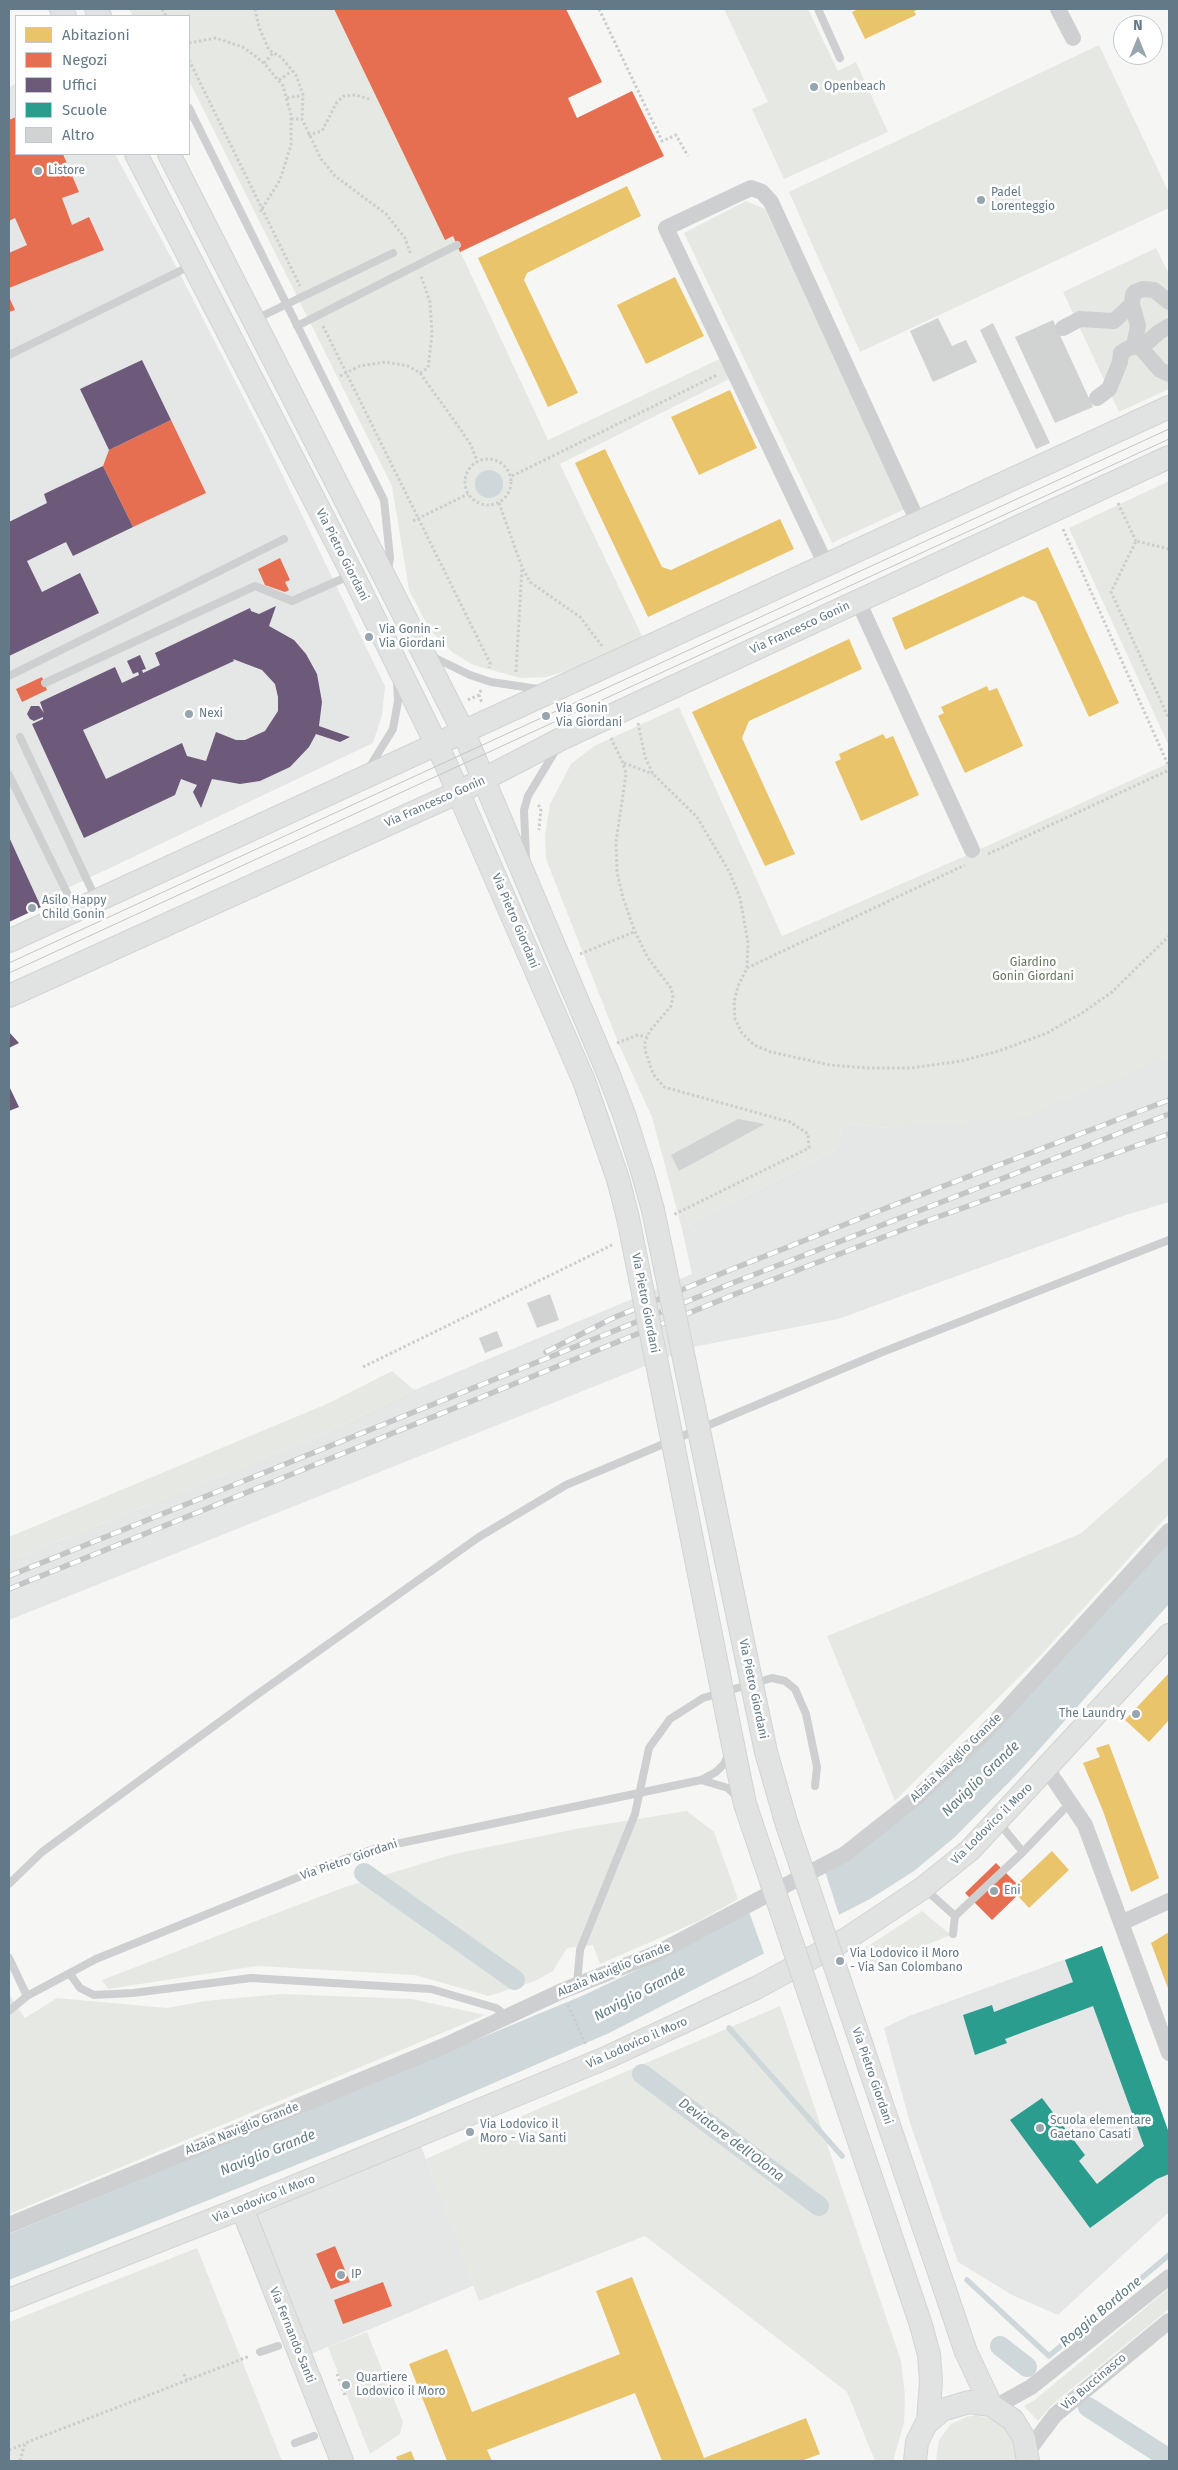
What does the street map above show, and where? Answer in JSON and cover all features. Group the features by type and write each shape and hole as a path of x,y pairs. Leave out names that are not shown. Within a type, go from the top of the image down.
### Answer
{"main road":[{"name":"Via Pietro Giordani","path":"137,155 353,574 437,744 584,1081 618,1179 628,1218 746,1804 921,2325 929,2355 931,2380 928,2422"},
{"name":"Via Pietro Giordani","path":"170,155 463,731 622,1108 643,1174 657,1230 766,1752 786,1825 966,2352 993,2406 1017,2425 1028,2456"},
{"path":"9,941 1169,407"},
{"name":"Via Francesco Gonin","path":"9,996 484,781 564,738 1169,457"},
{"name":"Via Lodovico il Moro","path":"9,2300 242,2208 608,2057 756,1988 848,1938 923,1888 970,1850 998,1822 1169,1635"},
{"name":"Via Fernando Santi","path":"242,2208 342,2461"},
{"name":"Via Pietro Giordani","path":"914,2460 919,2436 928,2422 942,2410 955,2404 969,2402 993,2406"}],"street":[{"path":"1058,9 1072,38"},
{"path":"826,565 666,228 751,188 757,188 771,202 918,522"},
{"path":"1169,302 1154,290 1143,289 1133,295 1132,304 1138,326 1138,347 1160,370 1169,374"},
{"path":"1063,328 1080,319 1114,321 1132,304"},
{"path":"1097,398 1110,389 1120,362 1121,353 1138,347 1169,326"},
{"name":"Via Francesco Gonin","path":"858,601 975,856"},
{"name":"Alzaia Naviglio Grande","path":"9,2225 434,2050 577,1985 656,1954 845,1854 917,1797 982,1736 1169,1531"},
{"path":"1046,1769 1085,1825 1169,2053"},
{"path":"1122,1923 1169,1901"},
{"path":"993,2406 1031,2387 1169,2277"},
{"name":"Via Buccinasco","path":"1028,2456 1055,2414 1169,2321"}],"lane":[{"path":"818,9 840,58"},
{"path":"190,110 384,500 390,558 387,579"},
{"path":"297,326 457,245"},
{"path":"254,320 393,253"},
{"path":"9,355 194,264"},
{"path":"9,676 284,540"},
{"path":"45,683 255,586 292,601 353,574"},
{"path":"423,652 470,675 490,682 525,688 553,690"},
{"path":"363,778 393,729 398,700 396,662"},
{"path":"20,737 97,901"},
{"name":"Via Pietro Giordani","path":"526,877 524,810 528,796 564,738"},
{"path":"9,775 76,910"},
{"path":"9,1884 42,1852 255,1696 479,1537 566,1485 880,1354 1169,1240"},
{"path":"577,1985 580,1950 635,1814 649,1748 670,1719 703,1698 772,1678 786,1681 795,1689 806,1714 817,1767 815,1786"},
{"name":"Via Pietro Giordani","path":"9,2011 27,1996 96,1959 336,1862 377,1848 701,1780 716,1772 724,1764 733,1745"},
{"name":"Via Pietro Giordani","path":"701,1780 728,1788 746,1804"},
{"path":"954,1934 956,1916 1070,1804"},
{"path":"998,1822 1023,1852"},
{"path":"923,1888 956,1916"},
{"path":"9,1958 27,1996"},
{"path":"70,1974 80,1988 94,1995 133,1993 251,1978 431,1989 496,2008 509,2017"},
{"path":"260,2352 278,2346"},
{"path":"295,2443 314,2436"}],"path":[{"path":"255,9 259,27 269,50 282,58 292,71 303,95 302,119 321,159 335,176 386,214 405,238 430,302 431,319 428,368 420,373"},
{"path":"600,9 662,141 676,135 688,156"},
{"path":"190,43 216,38 230,41 243,47 264,63 279,80 287,98 291,119 291,145 287,162 273,194 261,211"},
{"path":"264,63 273,53"},
{"path":"190,62 261,211 298,281"},
{"path":"279,80 292,71"},
{"path":"287,98 303,95"},
{"path":"308,135 322,131 337,102 344,96 356,95 369,99"},
{"path":"291,119 302,119"},
{"path":"322,324 490,663"},
{"path":"340,376 360,366 386,362 408,366 420,373 466,438 477,461"},
{"path":"512,476 734,368"},
{"path":"487,458 498,460 507,467 512,476 510,492 499,503 482,504 468,494 465,485 465,476 470,468 477,461 487,458"},
{"path":"412,521 468,494"},
{"path":"1117,498 1136,541 1111,592 1169,719"},
{"path":"499,503 522,567 530,582 540,591 580,617 592,630 605,650"},
{"path":"747,968 975,856 1169,768 1061,526"},
{"path":"1136,541 1169,549"},
{"path":"516,672 522,567"},
{"path":"464,702 486,692"},
{"path":"638,722 645,757 653,774 697,817 730,873 740,898 748,943 747,968 736,994 735,1019 742,1033 754,1045 771,1052 830,1065 868,1068 911,1068 961,1062 1046,1033 1112,992 1169,936"},
{"path":"623,763 653,774"},
{"path":"574,955 634,932"},
{"path":"610,1045 638,1035 647,1037"},
{"path":"570,2010 588,2048"},
{"path":"9,2450 260,2352"},
{"path":"184,2374 187,2380"},
{"path":"337,2374 345,2395"},
{"path":"20,2461 25,2443"}],"shaded area":[{"path":"15,84 15,155 116,155 179,272 263,435 385,686 382,715 373,743 9,916 9,87"},
{"path":"1169,1057 1169,1202 1123,1216 838,1319 693,1347 9,1620 9,1561 323,1434 414,1390 692,1274 682,1229 837,1149 844,1123 886,1128"},
{"name":"Scuola elementare Gaetano Casati","path":"1102,1946 1169,2133 1169,2212 1058,2315 1012,2295 958,2262 910,2123 884,2028 909,2016"},
{"path":"419,2141 475,2285 304,2357 246,2213"}],"green space":[{"path":"129,9 334,9 445,240 453,236 548,440 724,357 733,377 560,464 643,638 570,670 546,677 521,678 473,665 452,652 430,630 409,590 392,486 190,83 190,15 132,15"},
{"name":"Openbeach","path":"724,9 808,9 838,71 856,62 888,132 784,179 752,109 768,102"},
{"name":"Padel Lorenteggio","path":"1099,45 1169,193 1169,208 860,352 789,192"},
{"path":"746,201 765,209 905,509 832,543 684,233"},
{"path":"1156,248 1169,274 1169,389 1119,412 1063,292"},
{"path":"1169,481 1169,746 1069,528"},
{"name":"Giardino Gonin Giordani","path":"679,707 782,936 963,857 1169,763 1169,1057 1020,1118 886,1128 844,1123 837,1149 682,1229 652,1117 620,1047 546,859 545,836 550,804 571,764 594,746"},
{"path":"392,1371 414,1390 323,1434 9,1561 9,1537 329,1403"},
{"path":"1169,1456 1169,1514 1040,1656 895,1801 827,1636 1080,1534"},
{"path":"687,1811 714,1832 738,1899 699,1921 600,1964 593,1945 567,1948 553,1971 535,1981 489,1996 415,1975 257,1966 108,1989 102,1980 345,1887 454,1854 581,1828"},
{"path":"922,1911 951,1935 871,1967 860,1951"},
{"path":"9,1994 25,2018 57,1998 167,2008 205,2001 281,1994 412,1999 485,2015 9,2214"},
{"path":"780,2006 901,2361 905,2396 904,2423 893,2461 875,2461 847,2392 645,2236 479,2301 426,2159"},
{"path":"197,2248 282,2461 9,2461 9,2322"},
{"path":"1169,2288 1169,2309 1053,2404 1038,2421 1024,2406 1036,2399"},
{"path":"367,2332 403,2422 400,2434 370,2454 328,2347"},
{"path":"977,2415 994,2420 1007,2430 1016,2449 1016,2461 936,2461 939,2440 951,2424 966,2417"}],"water":[{"path":"489,470 499,474 503,484 499,494 489,498 479,494 475,484 479,474"},
{"name":"Naviglio Grande","path":"1169,1540 1169,1604 1019,1772 955,1837 914,1871 870,1899 609,2033 406,2121 9,2280 9,2234 584,1995 671,1954 856,1853"}],"pier":[{"path":"824,1868 840,1918 765,1956 748,1909"}],"building: Abitazioni":[{"path":"858,9 920,9 914,11 916,15 865,39 852,12"},
{"path":"627,186 641,216 527,273 524,280 578,393 548,407 478,258"},
{"path":"675,277 704,336 646,364 617,305"},
{"path":"730,390 757,448 699,475 671,417"},
{"path":"605,449 662,567 671,570 780,519 794,549 648,617 575,463"},
{"path":"1048,547 1119,703 1089,717 1036,602 1023,596 905,650 892,618"},
{"path":"849,639 862,669 749,721 742,738 795,854 765,866 692,712"},
{"path":"987,686 989,691 997,688 1023,746 965,773 938,716 944,713 941,707"},
{"path":"883,734 886,739 893,736 919,795 861,821 835,762 841,759 839,754"},
{"path":"1169,1673 1169,1720 1149,1742 1125,1720"},
{"path":"1109,1744 1159,1878 1131,1892 1103,1811 1083,1763 1100,1757 1096,1748"},
{"path":"1052,1851 1069,1870 1029,1908 1017,1895 1023,1890 1017,1884"},
{"path":"1169,1932 1169,1991 1151,1943"},
{"path":"632,2277 704,2458 806,2418 820,2454 801,2461 662,2461 635,2393 487,2450 492,2461 447,2461 409,2364 447,2349 472,2412 620,2354 596,2291"},
{"path":"411,2451 415,2461 398,2461 396,2457"}],"building: Negozi":[{"path":"334,9 566,9 602,82 568,98 577,118 632,91 664,156 460,252 453,236 445,240"},
{"path":"15,117 15,155 63,155 79,192 62,198 72,225 89,217 104,250 9,288 9,253 27,245 15,218 9,221 9,120"},
{"path":"9,297 15,310 9,312"},
{"path":"171,420 206,493 133,527 103,466 109,450"},
{"path":"280,558 290,580 285,582 289,590 285,592 265,585 258,569"},
{"path":"42,677 47,690 22,702 16,689"},
{"name":"Eni","path":"996,1863 1023,1890 992,1920 965,1893"},
{"path":"335,2246 350,2282 331,2289 316,2254"},
{"path":"383,2282 392,2306 343,2324 334,2300"}],"building: Uffici":[{"path":"142,360 171,420 109,450 80,389"},
{"path":"103,466 133,527 73,556 66,542 27,561 42,592 80,573 99,613 9,656 9,522 47,503 44,494"},
{"path":"276,606 269,626 294,640 306,654 317,674 322,702 319,726 350,737 340,742 316,734 309,747 290,767 260,781 240,784 212,779 201,808 193,792 197,785 181,779 175,795 84,838 32,724 43,719 43,717 34,721 30,719 27,714 31,706 39,706 44,713 40,702 115,667 122,683 139,675 138,672 133,674 127,661 140,655 146,669 142,670 143,673 160,665 155,653 250,608 251,611 259,614","holes":["233,659 262,670 275,684 278,697 278,711 265,731 245,740 236,740 216,732 206,761 187,756 182,743 106,779 83,730 234,661"]},
{"path":"9,837 41,907 9,922"},
{"path":"9,1032 19,1043 9,1048"},
{"path":"9,1086 19,1107 9,1111"}],"building: Scuole":[{"path":"1102,1946 1169,2133 1169,2174 1157,2179 1090,2228 1010,2120 1042,2098 1085,2155 1079,2161 1097,2184 1144,2146 1093,2006 1005,2039 1007,2043 975,2055 963,2015 992,2005 994,2012 1073,1982 1065,1960"}],"building: Altro":[{"path":"938,318 952,346 966,340 977,362 933,382 910,331"},
{"path":"1053,320 1093,407 1055,423 1015,337"},
{"path":"993,323 1050,443 1036,449 980,330"},
{"path":"738,1119 765,1124 679,1171 671,1155"},
{"path":"550,1294 559,1320 537,1328 527,1303"},
{"path":"497,1331 503,1346 485,1353 479,1338"}],"waterway":[{"name":"Deviatore dell'Olona","path":"364,1873 515,1980"},
{"name":"Roggia Bordone","path":"729,2028 842,2156"},
{"name":"Deviatore dell'Olona","path":"642,2074 819,2206"},
{"name":"Roggia Bordone","path":"967,2280 1049,2356 1169,2255"},
{"name":"Deviatore dell'Olona","path":"1000,2346 1027,2367"},
{"name":"Deviatore dell'Olona","path":"1088,2407 1169,2459"}],"tram line":[{"path":"9,963 1169,429"},
{"path":"9,973 1169,439"}],"railway":[{"path":"546,1352 613,1318 730,1270 1169,1100"},
{"path":"9,1576 735,1282 1169,1114"},
{"path":"9,1589 738,1293 907,1228 1169,1134"}],"place":[{"name":"Openbeach","path":"814,87"},
{"name":"Listore","path":"38,171"},
{"name":"Padel Lorenteggio","path":"981,200"},
{"name":"Via Gonin - Via Giordani","path":"369,637"},
{"name":"Nexi","path":"189,714"},
{"name":"Via Gonin Via Giordani","path":"546,716"},
{"name":"Asilo Happy Child Gonin","path":"32,908"},
{"name":"The Laundry","path":"1136,1714"},
{"name":"Eni","path":"994,1891"},
{"name":"Via Lodovico il Moro - Via San Colombano","path":"840,1961"},
{"name":"Scuola elementare Gaetano Casati","path":"1040,2128"},
{"name":"Via Lodovico il Moro - Via Santi","path":"470,2132"},
{"name":"IP","path":"341,2275"},
{"name":"Quartiere Lodovico il Moro","path":"346,2385"}]}
